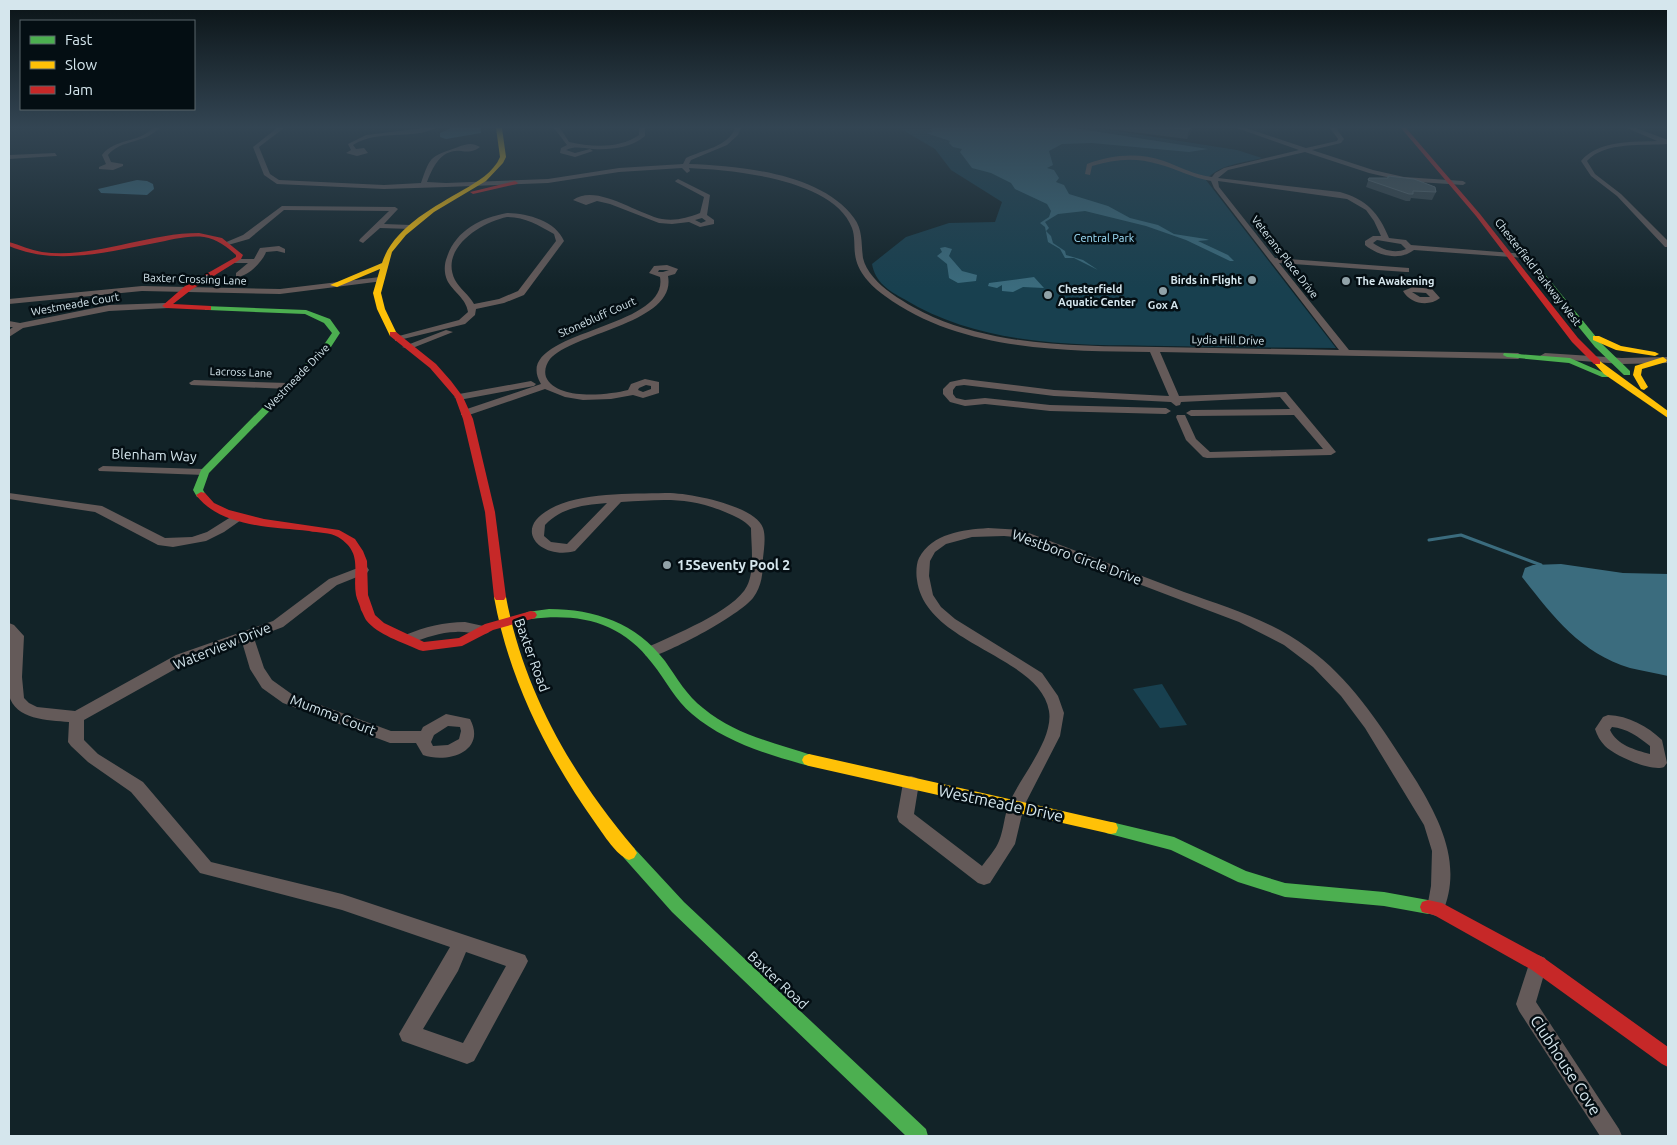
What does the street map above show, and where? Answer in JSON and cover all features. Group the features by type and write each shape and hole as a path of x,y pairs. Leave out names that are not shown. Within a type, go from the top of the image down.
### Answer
{"street":[{"name":"Lydia Hill Drive","path":"279,181 352,184 378,187 458,186 535,181"},
{"name":"Baxter Road","path":"478,181 462,194 432,211 411,227 396,243 384,265 377,294 384,318 398,339 407,348 433,366 459,397 466,413 490,512 503,622 546,730 580,788 610,831 678,907 919,1136"},
{"path":"597,199 612,202 659,221 675,223 690,220 700,225 711,222 703,216 706,213 708,196 679,181"},
{"name":"Lydia Hill Drive","path":"788,181 822,194 844,211 858,235 858,256 862,265 877,285 891,298 932,319 1000,339 1062,348 1592,357 1663,356"},
{"name":"Veterans Place Drive","path":"1214,181 1216,187 1346,353"},
{"path":"1225,181 1350,197 1369,207 1385,238"},
{"path":"1444,181 1463,184"},
{"name":"Chesterfield Parkway West","path":"1461,181 1513,240 1590,335 1644,387 1668,403"},
{"path":"1602,181 1619,195 1668,244"},
{"name":"Chesterfield Parkway West","path":"1449,182 1575,340 1629,389 1668,415"},
{"path":"462,194 515,183"},
{"path":"228,243 246,236 282,208 395,209 362,241"},
{"path":"407,348 455,329 472,313 473,307 452,281 449,262 456,247 474,226 499,211 515,210 557,234 560,241 521,293 501,301 473,307"},
{"path":"378,226 411,227"},
{"path":"9,244 23,252 74,255 188,235 210,236 228,243 240,255 236,261 188,288 166,306"},
{"path":"1411,247 1410,251 1394,253 1380,250 1368,243 1371,238 1385,238 1403,242 1411,247 1526,256"},
{"path":"239,275 260,258 262,250 274,248 282,251"},
{"path":"1274,260 1412,279 1394,253"},
{"path":"236,261 256,261"},
{"path":"334,285 384,265"},
{"name":"Stonebluff Court","path":"546,383 540,368 550,353 637,315 661,294 665,287 664,275"},
{"name":"Baxter Crossing Lane","path":"9,302 97,291 188,288 264,292 380,280"},
{"path":"334,285 363,289 377,294"},
{"name":"Westmeade Court","path":"9,324 19,326 109,308 166,306"},
{"name":"Westmeade Drive","path":"166,306 306,312 325,318 333,325 336,332 333,340 204,472 197,482 198,495 201,500 221,513 238,518 316,526 338,533 354,543 361,555 363,600 370,618 381,627 410,638 424,632 466,626 482,630 503,622 559,611 586,614 610,623 631,635 651,652 683,699 706,718 748,740 789,756 1151,837 1174,844 1243,877 1284,890 1384,899 1436,908 1638,1020 1668,1042"},
{"path":"398,339 462,322"},
{"name":"Westmeade Court","path":"9,334 18,329 19,326"},
{"path":"1590,335 1619,348 1663,356"},
{"path":"1154,350 1175,401"},
{"path":"1507,355 1550,358 1573,363 1601,372 1629,389"},
{"path":"1644,387 1637,375 1638,368 1663,356"},
{"path":"1181,417 1191,440 1207,455 1331,452 1283,394 1175,401 1054,393 964,382 953,384 948,389 948,394 953,400 965,403 985,400 1050,408 1166,412 1181,417 1191,413 1297,412"},
{"name":"Lacross Lane","path":"194,383 288,386"},
{"path":"459,397 546,383 556,391 583,397 619,396 633,392"},
{"path":"466,413 546,383"},
{"path":"1166,412 1166,405 1175,401 1188,406 1191,413"},
{"name":"Blenham Way","path":"103,468 204,472"},
{"path":"9,496 98,508 162,542 173,544 199,541 238,518"},
{"path":"618,499 571,548 556,549 545,545 539,539 537,532 540,524 555,511 566,505 587,501 618,499 692,498 746,516 756,523 755,579 748,594 729,611 651,652"},
{"name":"Westboro Circle Drive","path":"911,783 905,817 984,877 1007,844 1016,806 1053,736 1057,713 1053,700 1036,677 951,624 932,606 924,584 922,571 926,557 934,546 947,539 977,531 1017,533 1259,624 1304,652 1326,670 1366,717 1429,818 1440,843 1443,858 1442,879 1436,908"},
{"name":"Waterview Drive","path":"77,717 181,659 247,637 278,624 333,582 363,570"},
{"path":"9,628 17,636 16,672 13,690 15,701 24,711 77,717 76,742 93,758 138,787 206,868 342,902 519,961 467,1054 409,1034 451,965 461,942"},
{"name":"Mumma Court","path":"247,637 257,668 267,684 288,699 390,737 424,737"},
{"name":"Westmeade Drive","path":"1542,967 1668,1058"},
{"name":"Clubhouse Cove","path":"1542,967 1526,1004 1612,1136"}],"green space":[{"name":"Central Park","path":"969,181 1207,181 1336,348 1099,345 1031,340 998,335 934,315 893,293 879,281 872,264 906,237 949,223 995,222 1002,202"},
{"path":"1162,684 1187,725 1160,728 1133,689"}],"shaded area":[{"path":"131,181 148,181 153,184 154,189 147,195 101,193 98,189"},
{"path":"1008,181 1056,181 1064,185 1069,194 1108,206 1130,218 1158,225 1174,234 1209,240 1198,241 1228,255 1234,261 1230,261 1186,240 1146,226 1085,211 1058,214 1045,222 1049,228 1046,231 1051,236 1053,243 1065,251 1066,255 1083,260 1098,270 1074,258 1065,258 1060,249 1048,242 1045,227 1040,223 1049,217 1051,211 1047,204 1015,189"},
{"path":"940,248 952,249 949,256 962,271 977,275 976,281 958,283 949,278 947,264 937,256 942,252"},
{"path":"1034,277 1044,288 1023,287 1013,292 1002,291 1002,285 997,288 988,286 989,283"},
{"path":"1561,564 1623,573 1668,574 1668,676 1630,668 1596,653 1556,619 1522,577 1525,568 1533,565"}],"building":[{"path":"1372,181 1420,181 1435,187 1436,192 1413,191 1413,194"}],"waterway":[{"path":"1429,540 1461,535 1541,565"}],"traffic: fast":[{"path":"1536,269 1598,345 1627,373"},
{"path":"201,495 198,490 204,472 326,348 336,333 327,321 306,312 208,308"},
{"path":"1507,355 1570,361 1605,375"},
{"path":"531,615 566,613 600,619 616,625 644,645 686,700 710,721 751,742 809,760"},
{"path":"1111,828 1174,844 1243,877 1285,890 1384,899 1428,907"},
{"path":"629,853 678,907 919,1136"}],"traffic: slow":[{"path":"393,334 381,309 377,293 389,252 404,234 432,211 482,181"},
{"path":"334,285 384,265"},
{"path":"1596,338 1619,348 1655,354"},
{"path":"1644,387 1637,375 1638,368 1663,360"},
{"path":"1597,362 1607,372 1668,415"},
{"path":"500,597 506,630 516,664 530,699 547,733 587,799 629,853"},
{"path":"809,760 1111,828"}],"traffic: jam":[{"path":"1449,181 1478,215 1575,340 1597,362"},
{"path":"473,192 515,183"},
{"path":"9,244 25,251 63,255 103,251 187,235 204,235 215,238 232,248 240,255 239,258 188,288 166,306 208,308"},
{"path":"393,334 433,366 459,397 468,419 490,512 500,597"},
{"path":"201,495 210,505 225,513 264,522 339,533 351,541 358,551 361,561 362,595 370,617 380,626 423,647 462,642 489,627 531,615"},
{"path":"1428,907 1436,908 1538,964 1668,1058"}],"place":[{"name":"Birds in Flight","path":"1252,280"},
{"name":"The Awakening","path":"1346,281"},
{"name":"Gox A","path":"1163,291"},
{"name":"Chesterfield Aquatic Center","path":"1048,295"},
{"name":"15Seventy Pool 2","path":"667,565"}]}
